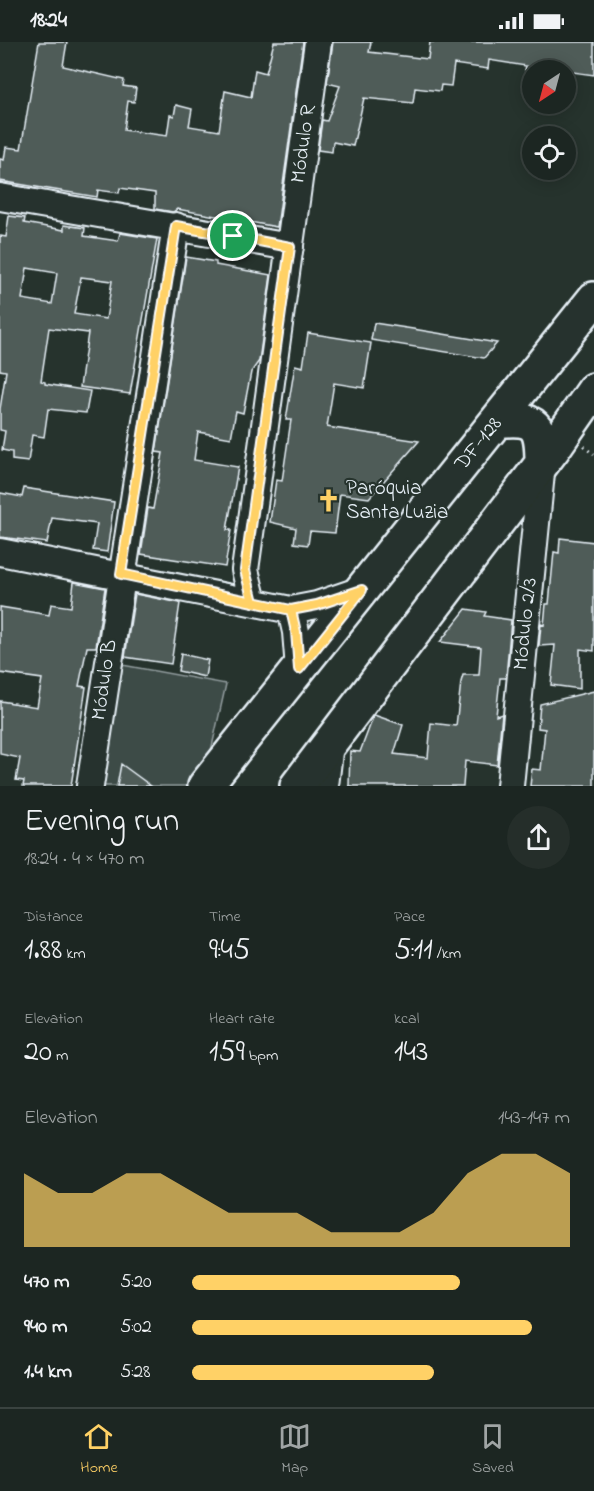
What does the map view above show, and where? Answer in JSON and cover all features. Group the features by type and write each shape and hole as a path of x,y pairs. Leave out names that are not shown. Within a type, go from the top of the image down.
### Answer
{"main road":[{"name":"DF-128","path":"205,786 594,299"},
{"path":"297,786 542,463 594,390"},
{"path":"498,421 517,418 529,421 539,430 542,441 542,463"}],"street":[{"name":"Módulo R","path":"253,602 245,570 318,42"},
{"path":"0,196 290,247"},
{"name":"Módulo B","path":"90,786 176,226"},
{"name":"Módulo 2/3","path":"510,786 542,463"},
{"path":"0,552 121,574 291,610 317,605 362,590"},
{"path":"291,610 296,632 299,669"},
{"path":"325,786 330,743"}],"shaded area":[{"path":"117,664 226,684 211,751 186,786 96,786"}],"building":[{"path":"39,42 67,42 63,66 124,80 123,86 136,88 134,102 128,101 124,130 167,136 170,115 174,116 176,105 192,109 189,126 219,131 225,91 251,97 255,70 266,73 274,42 303,42 277,227 177,209 173,212 155,209 155,193 120,188 119,193 98,190 97,197 0,181 0,159 4,160 6,147 21,149"},
{"path":"333,42 371,42 369,52 428,59 430,42 594,42 594,75 576,72 576,60 522,60 522,65 489,60 488,69 454,64 451,86 441,85 440,91 415,88 413,103 364,98 353,146 333,142 332,152 318,150 322,120 327,121 340,86 327,83"},
{"path":"9,216 25,218 24,223 64,230 64,225 85,228 84,236 118,241 120,233 157,239 130,394 80,387 88,333 49,328 41,381 45,384 90,391 86,413 48,409 44,437 32,435 28,462 12,460 12,452 2,450 5,431 0,430 0,409 6,371 0,370 0,236 6,237","holes":["27,268 57,273 52,304 22,299","81,277 112,281 106,319 74,314"]},
{"path":"186,257 271,275 259,361 251,372 243,413 236,411 231,438 198,432 194,460 238,467 227,530 231,530 225,567 141,554 148,508 153,509 163,453 156,452"},
{"path":"374,323 497,343 484,358 371,340"},
{"name":"Paróquia Santa Luzia","path":"308,333 371,343 364,388 334,383 327,427 419,441 369,498 340,494 335,533 310,531 308,545 294,543 296,528 270,522 276,480 282,481 291,420 286,420 295,365 303,367"},
{"path":"24,488 114,502 107,552 93,550 97,524 52,518 47,543 0,537 0,493 22,497"},
{"path":"560,538 594,542 594,651 580,649 580,689 551,685 555,645 539,646 541,624 544,625 546,604 549,604 554,552 559,553"},
{"path":"74,582 105,588 96,647 87,647 79,686 86,687 71,786 23,786 24,781 16,780 20,758 0,754 0,701 37,707 42,679 0,673 0,607 49,615 51,604 71,607"},
{"path":"135,594 180,603 171,664 125,657"},
{"path":"466,609 486,612 484,616 511,620 506,678 500,678 496,716 502,714 497,765 465,761 463,786 349,786 350,751 360,752 374,715 403,725 394,754 428,758 431,723 456,726 463,675 479,675 481,647 440,642"},
{"path":"181,654 208,660 205,677 178,671"},
{"path":"594,691 594,786 530,786 532,769 541,770 545,729 538,728 540,704"},
{"path":"121,764 151,786 117,786"}],"place":[{"name":"Paróquia Santa Luzia","path":"328,501"}],"route":[{"path":"233,236 176,226 121,574 253,602 291,610 339,599 362,590 299,669 296,632 291,610 253,602 245,570 290,247 233,236"}]}
